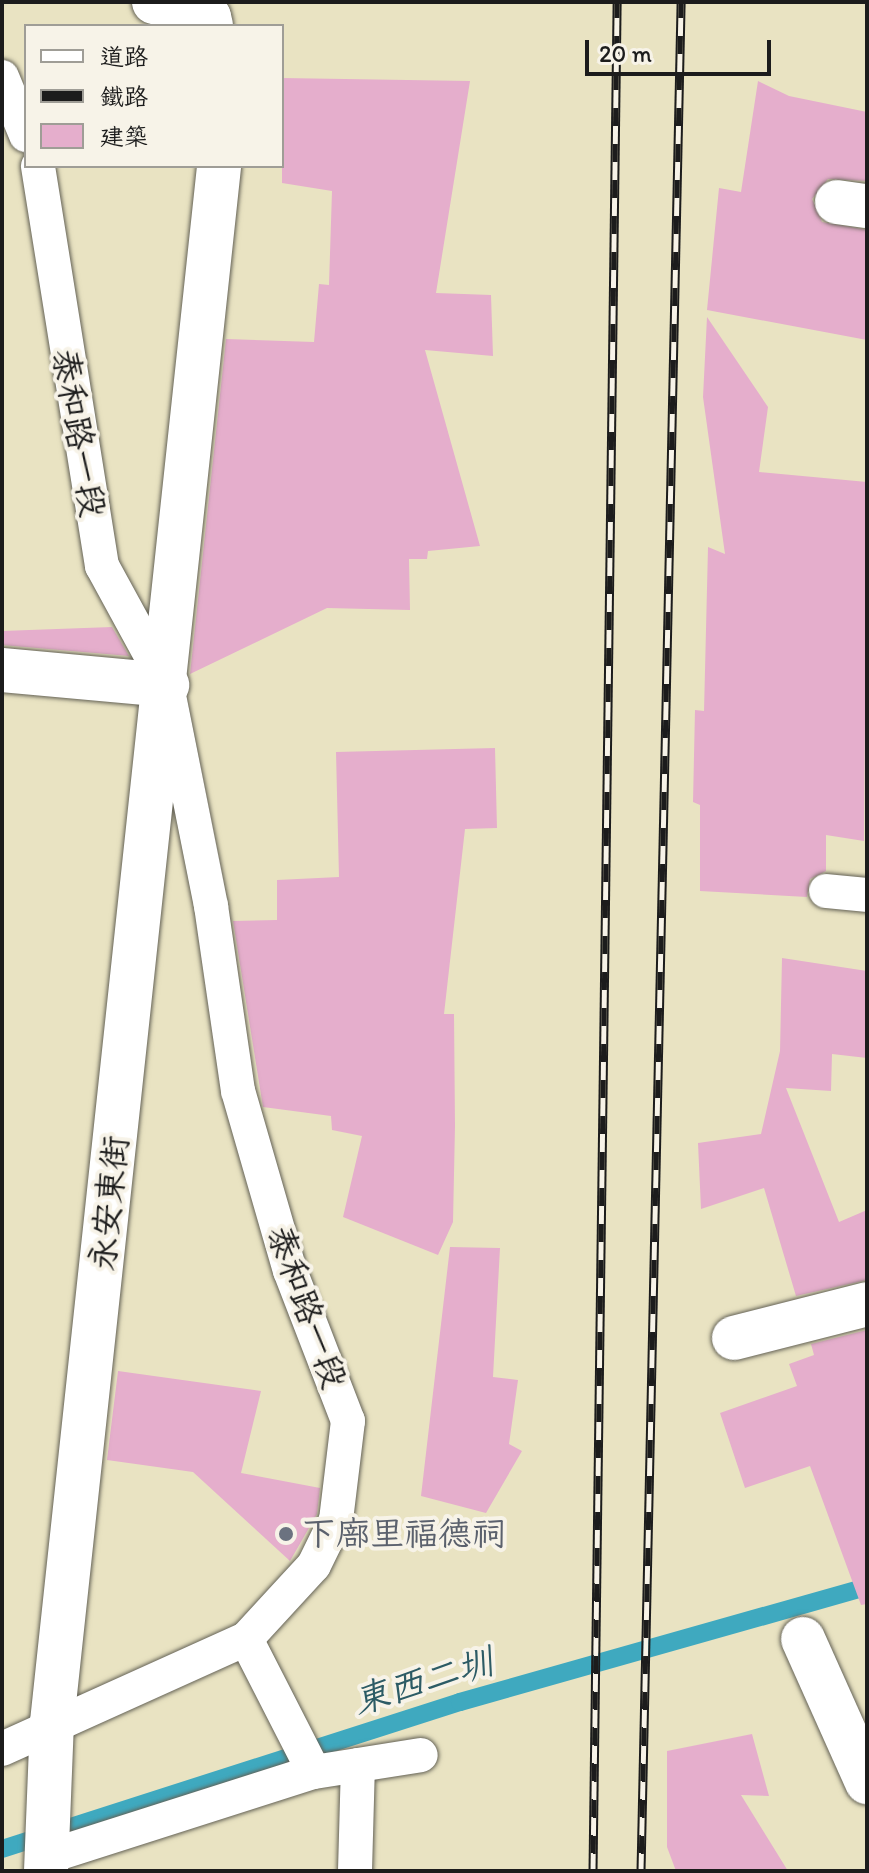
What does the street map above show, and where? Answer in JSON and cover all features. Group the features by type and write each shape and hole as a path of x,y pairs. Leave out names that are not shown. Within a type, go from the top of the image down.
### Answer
{"street":[{"path":"154,2 209,17 211,24"},
{"name":"泰和路一段","path":"167,685 219,168"},
{"path":"2,670 167,685"},
{"name":"永安東街","path":"47,1864 52,1722 167,685"},
{"path":"734,1338 867,1304"},
{"path":"803,1639 867,1782"}],"lane":[{"path":"2,77 24,130"},
{"name":"泰和路一段","path":"2,1749 52,1722 246,1639 314,1565 336,1520 348,1421 290,1271 238,1091 211,906 167,685 102,566 38,168"},
{"path":"826,891 867,895"},
{"path":"246,1639 314,1772"},
{"path":"47,1864 314,1772 421,1755"},
{"path":"355,1871 358,1765"}],"building":[{"path":"284,78 470,81 436,293 491,295 493,356 425,350 480,546 428,551 427,559 409,559 410,610 327,608 190,674 226,339 314,342 319,284 329,285 332,191 282,183"},
{"path":"758,81 789,96 867,112 867,181 828,179 812,199 822,222 867,230 867,340 707,310 719,188 741,192"},
{"path":"707,317 768,407 759,472 867,482 864,841 826,835 826,871 810,879 807,897 700,891 700,805 693,802 695,710 704,711 708,547 725,554 703,397"},
{"path":"112,627 129,656 2,645 2,631"},
{"path":"495,748 497,828 465,829 444,1014 454,1014 453,1222 438,1255 343,1217 362,1136 332,1130 331,1116 263,1107 233,921 277,920 277,880 339,877 336,752"},
{"path":"782,958 867,971 867,1058 832,1054 831,1091 786,1088 839,1222 867,1210 867,1280 796,1296 764,1188 701,1209 698,1143 761,1134 780,1051"},
{"path":"450,1247 500,1248 493,1377 518,1380 509,1444 522,1451 486,1513 421,1496"},
{"path":"867,1330 867,1604 861,1605 810,1466 745,1488 720,1413 797,1386 789,1364 814,1355 811,1344"},
{"path":"118,1371 261,1391 241,1473 320,1488 317,1514 290,1561 193,1472 107,1460"},
{"path":"752,1734 769,1796 741,1795 788,1871 676,1871 667,1847 667,1751"}],"waterway":[{"name":"東西二圳","path":"2,1849 460,1702 867,1587"}],"railway":[{"path":"593,1871 617,2"},
{"path":"641,1871 681,2"}],"place":[{"name":"下廍里福德祠","path":"286,1534"}]}
